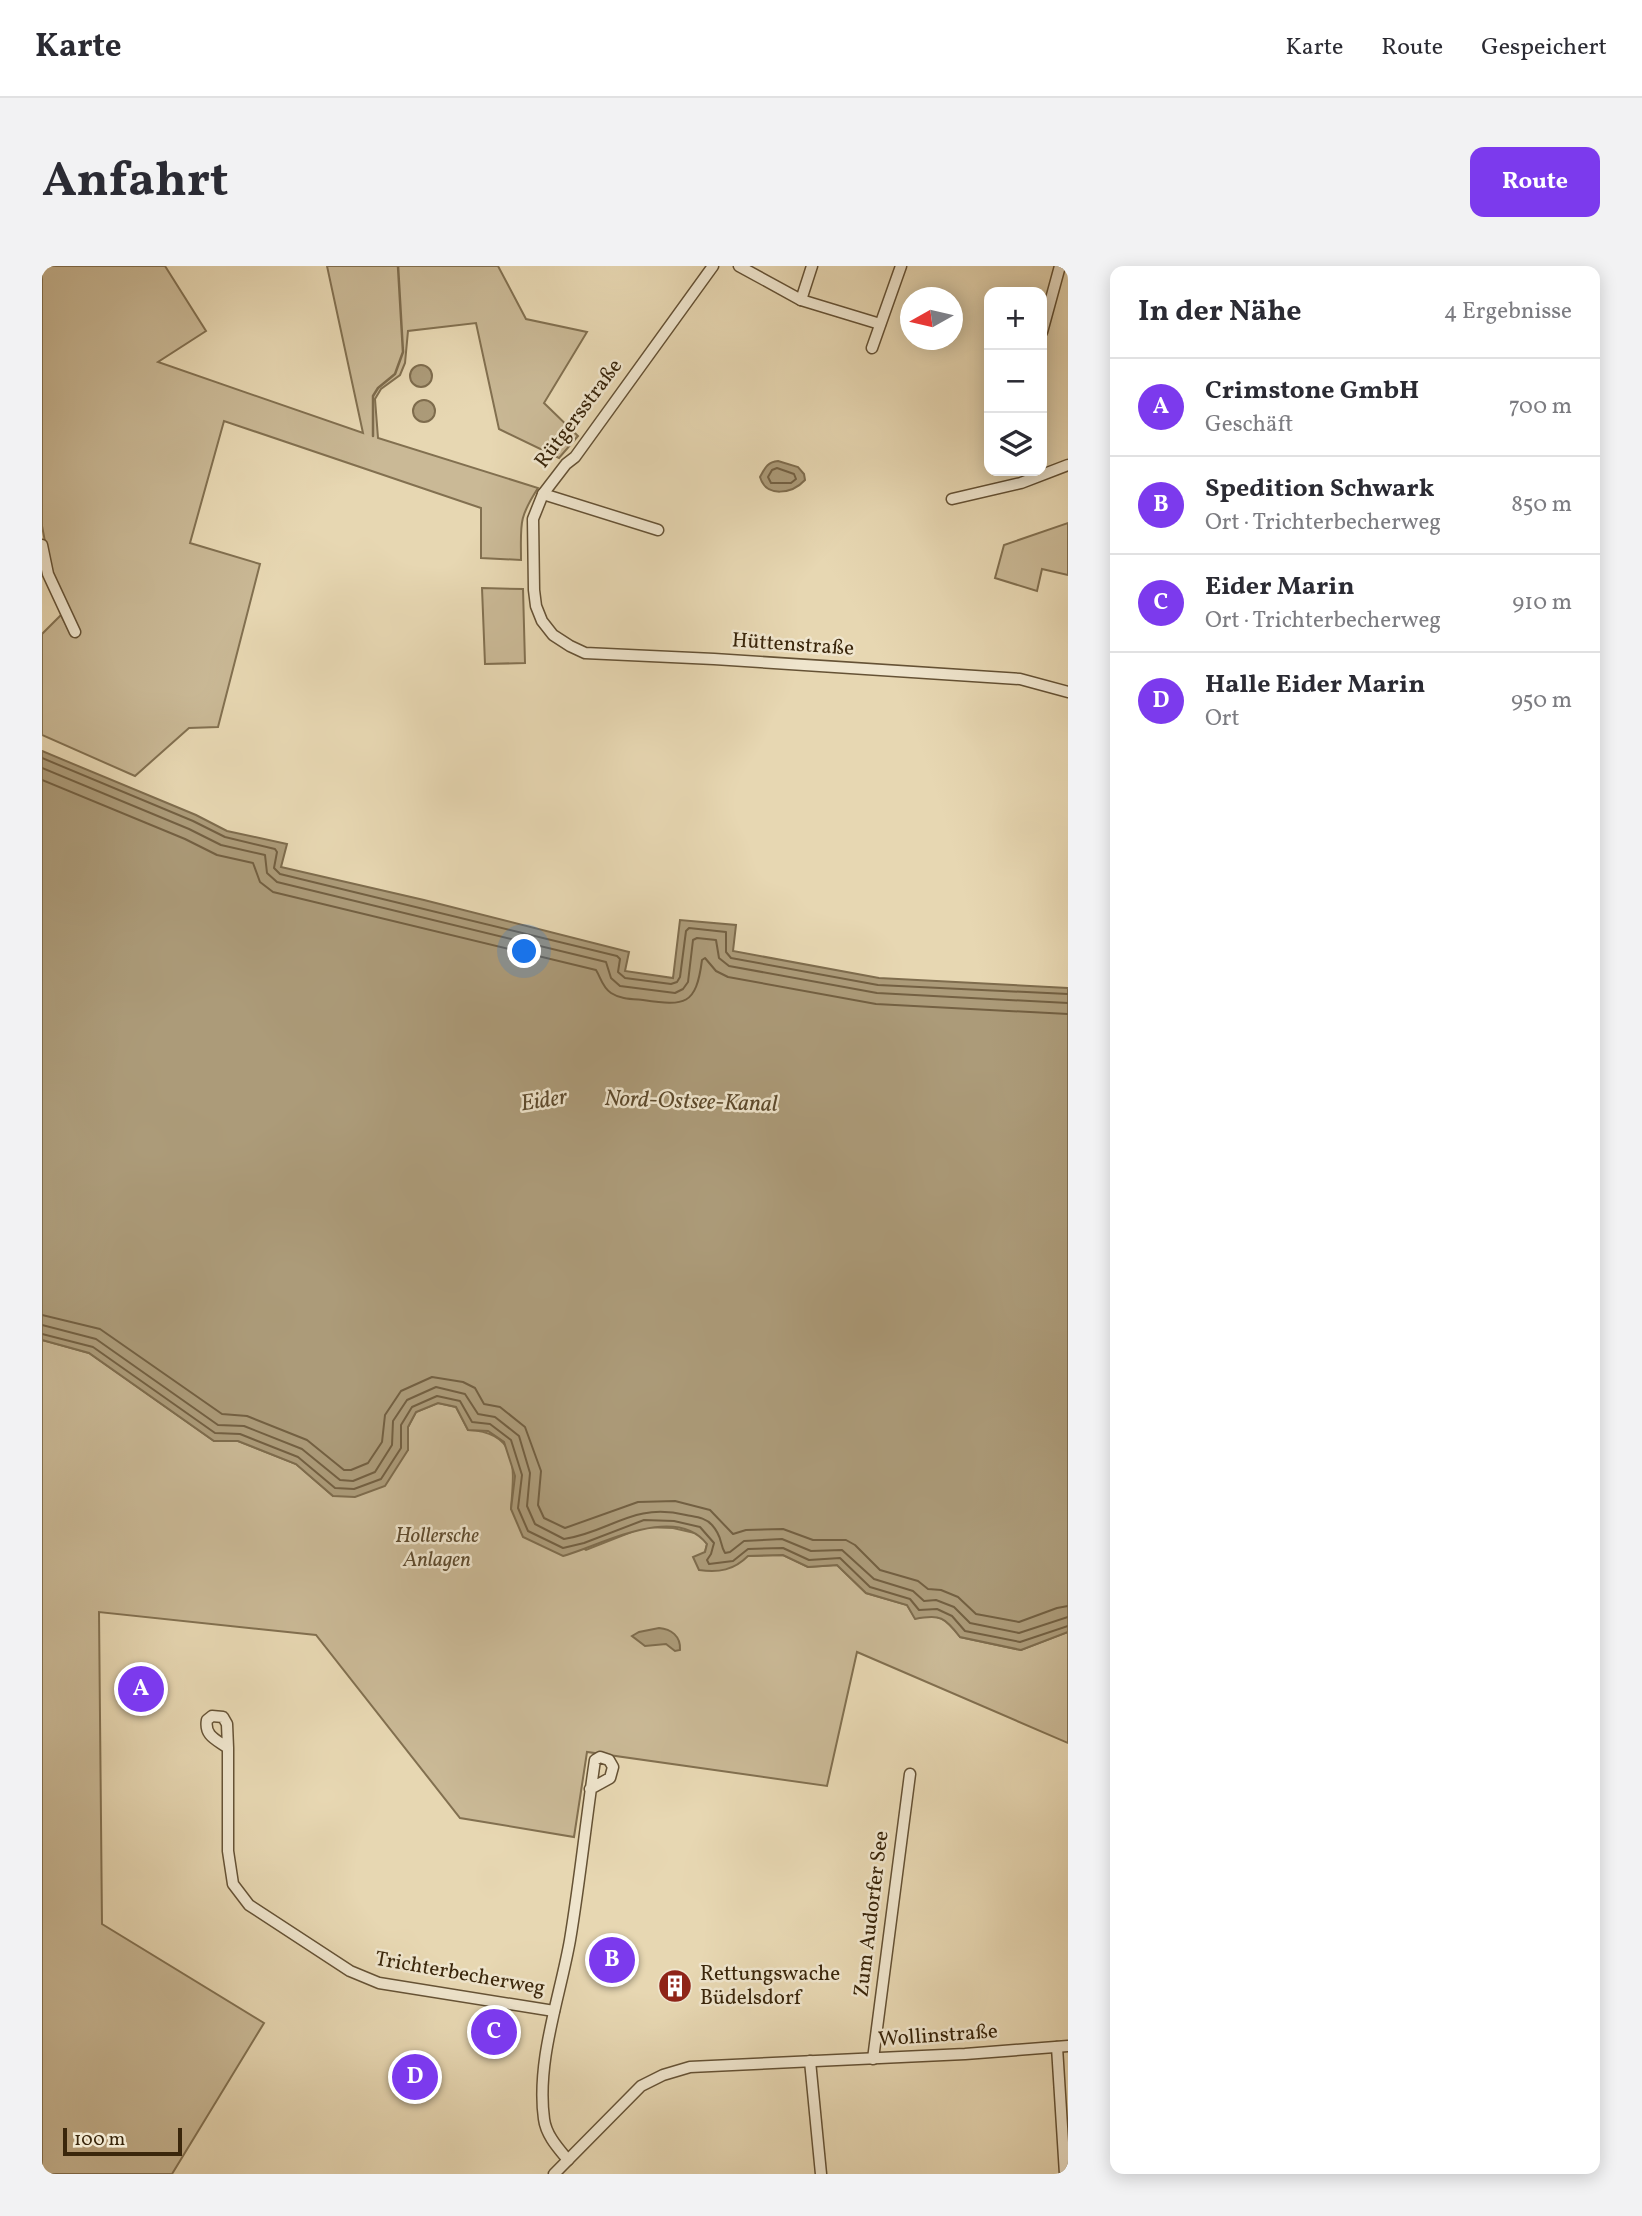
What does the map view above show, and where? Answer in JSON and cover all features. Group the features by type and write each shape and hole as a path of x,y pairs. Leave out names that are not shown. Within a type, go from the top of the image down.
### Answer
{"street":[{"name":"Rütgersstraße","path":"536,606 533,519 543,494 566,464 575,457 713,266"},
{"path":"739,266 801,300 880,324"},
{"path":"801,300 812,266"},
{"path":"872,348 901,266"},
{"path":"1047,314 1060,266"},
{"path":"952,499 1021,483 1068,465"},
{"path":"1020,476 1021,483"},
{"path":"543,494 658,530"},
{"path":"42,545 48,574 75,632"},
{"name":"Hüttenstraße","path":"536,606 542,621 553,635 585,653 1020,678 1068,692"},
{"name":"Trichterbecherweg","path":"228,1748 228,1851 233,1884 249,1905 350,1971 379,1983 554,2011"},
{"name":"Zum Audorfer See","path":"873,2059 910,1774"},
{"name":"Trichterbecherweg","path":"568,2160 551,2138 544,2122 542,2087 554,2011 570,1938 590,1789"},
{"path":"1063,2046 1065,2174"},
{"name":"Wollinstraße","path":"554,2174 635,2091 663,2075 690,2067 873,2059 1063,2046"},
{"path":"810,2061 821,2174"}],"green space":[{"path":"42,266 165,266 206,331 158,362 363,433 327,266 498,266 526,319 587,332 544,403 578,436 559,458 499,429 476,323 408,331 405,363 400,375 381,389 375,399 378,438 538,488 522,522 521,560 481,558 481,508 224,421 190,543 260,564 218,727 189,728 135,776 42,735 42,634 61,615 72,636 51,573 42,526"},
{"path":"1068,523 1068,575 1042,569 1037,591 995,578 1004,545"},
{"path":"482,588 523,589 525,663 485,664"},
{"name":"Hollersche Anlagen","path":"42,1340 89,1353 214,1441 238,1441 296,1464 333,1496 408,1450 408,1427 416,1412 438,1403 456,1407 468,1430 485,1432 505,1445 512,1467 511,1509 586,1550 644,1527 673,1528 699,1534 707,1544 705,1552 748,1556 783,1555 808,1567 837,1565 866,1593 907,1605 915,1618 942,1619 960,1637 1021,1650 1068,1632 1068,1743 857,1652 827,1786 587,1752 574,1837 460,1818 316,1635 99,1612 102,1924 264,2023 172,2174 42,2174"}],"water":[{"path":"421,365 429,368 432,376 429,384 421,387 413,384 410,376 413,368"},
{"path":"424,400 432,403 435,411 432,419 424,422 416,419 413,411 416,403"},
{"path":"778,461 798,467 805,480 787,491 773,491 768,488 760,477 769,464"},
{"path":"42,751 196,815 227,831 287,844 281,867 629,952 625,971 673,978 680,920 736,925 733,951 879,978 1068,988 1068,1632 1021,1650 960,1637 946,1621 936,1617 915,1619 907,1605 866,1593 837,1565 808,1567 783,1555 748,1556 737,1565 726,1569 699,1570 693,1557 705,1552 707,1544 693,1532 676,1527 638,1530 563,1556 523,1537 511,1509 515,1476 504,1442 488,1431 468,1430 456,1407 438,1403 416,1412 408,1427 408,1450 385,1486 355,1497 333,1496 296,1464 238,1441 214,1441 89,1353 42,1340"},
{"path":"659,1628 674,1634 679,1641 680,1650 675,1651 666,1644 645,1646 632,1636"}],"waterway":[{"path":"373,436 373,396 378,388 395,374 403,352 398,266"}],"place":[{"name":"Crimstone GmbH","path":"141,1689"},
{"name":"Spedition Schwark","path":"612,1960"},
{"name":"Rettungswache Büdelsdorf","path":"675,1986"},
{"name":"Eider Marin","path":"494,2032"},
{"name":"Halle Eider Marin","path":"415,2077"}],"water label":[{"name":"Eider","path":"544,1101"},
{"name":"Nord-Ostsee-Kanal","path":"691,1102"}]}
